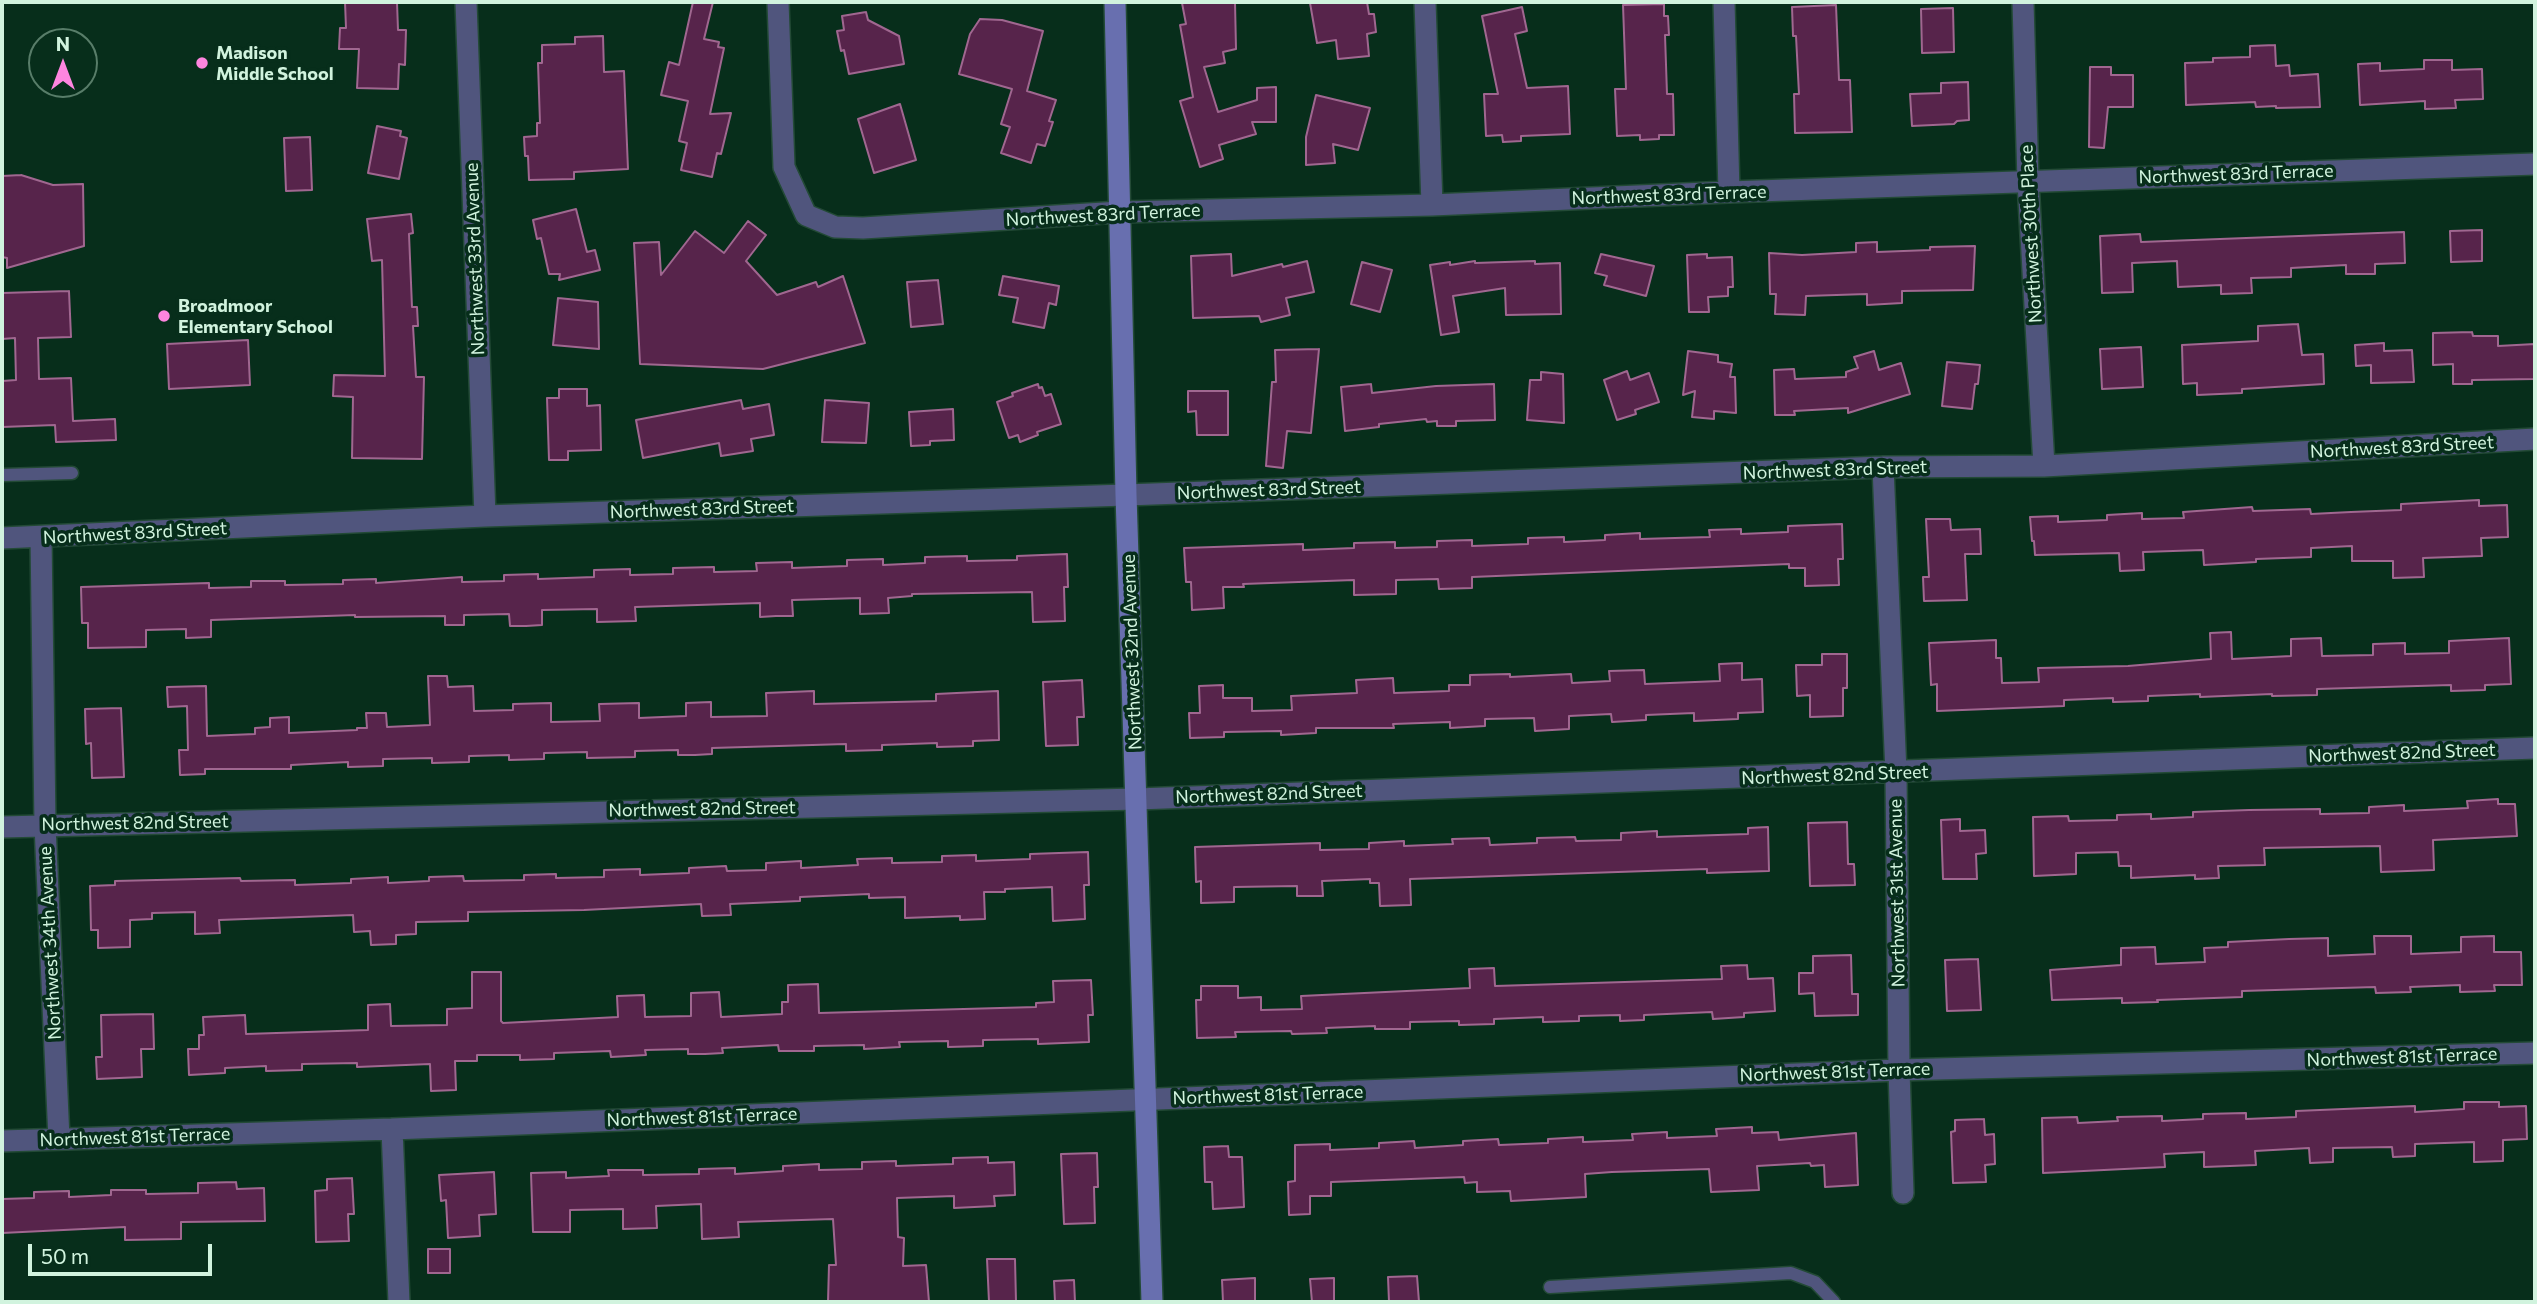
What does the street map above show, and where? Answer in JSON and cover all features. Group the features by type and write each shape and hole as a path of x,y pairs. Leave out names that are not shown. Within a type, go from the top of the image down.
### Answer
{"main road":[{"name":"Northwest 32nd Avenue","path":"1115,2 1126,495 1152,1302"}],"street":[{"name":"Northwest 33rd Avenue","path":"466,2 485,516"},
{"name":"Northwest 83rd Terrace","path":"778,2 784,167 806,215 835,227 863,228 1120,212 1432,205 2535,164"},
{"path":"1425,2 1432,205"},
{"path":"1724,2 1729,192"},
{"name":"Northwest 30th Place","path":"2023,2 2028,181 2044,466"},
{"name":"Northwest 83rd Street","path":"2,538 485,516 1883,467 2044,466 2535,439"},
{"name":"Northwest 31st Avenue","path":"1883,467 1896,773 1903,1193"},
{"name":"Northwest 34th Avenue","path":"41,537 44,825 59,1139"},
{"name":"Northwest 82nd Street","path":"2,827 1137,799 2535,748"},
{"name":"Northwest 81st Terrace","path":"2,1141 392,1129 1899,1070 2535,1053"},
{"path":"392,1129 398,1302"}],"lane":[{"path":"2,475 72,472"},
{"path":"1550,1287 1791,1273 1815,1282 1833,1302"}],"building":[{"path":"345,2 397,2 398,30 406,30 405,65 399,64 398,89 357,88 359,49 339,49 340,28 346,28"},
{"path":"693,2 713,2 704,39 719,42 718,47 724,48 710,114 731,113 712,177 681,170 687,143 679,141 688,101 661,95 669,62 679,65"},
{"path":"1235,2 1236,49 1223,52 1225,63 1204,67 1218,112 1257,100 1257,88 1276,87 1276,122 1252,122 1256,134 1219,145 1223,159 1200,167 1180,101 1193,97 1180,25 1186,24 1182,3"},
{"path":"1367,2 1369,14 1374,14 1376,32 1367,34 1369,56 1338,59 1336,40 1317,43 1310,3"},
{"path":"1664,4 1669,35 1665,35 1667,94 1673,94 1674,135 1659,135 1659,139 1640,140 1640,135 1617,136 1615,89 1626,89 1623,5"},
{"path":"1836,5 1839,80 1850,80 1852,132 1795,133 1794,94 1799,94 1792,7"},
{"path":"1522,7 1527,31 1515,34 1527,88 1568,86 1570,134 1521,136 1521,141 1503,142 1502,135 1486,136 1484,94 1498,94 1482,16"},
{"path":"1953,8 1954,52 1922,53 1921,9"},
{"path":"866,12 868,20 899,36 904,64 849,74 837,31 844,30 842,16"},
{"path":"980,19 1002,20 1043,31 1027,91 1056,100 1049,121 1053,122 1045,146 1037,144 1031,163 1001,153 1010,127 1001,124 1012,89 959,74 970,34"},
{"path":"603,36 604,72 624,71 628,169 574,172 574,179 529,180 524,137 537,136 537,123 540,123 538,63 542,63 542,45 575,44 575,37"},
{"path":"2275,45 2276,66 2289,65 2290,76 2318,74 2320,107 2256,107 2255,102 2186,105 2185,63 2213,62 2213,58 2250,57 2250,46"},
{"path":"2424,60 2452,60 2452,70 2482,69 2483,99 2455,100 2456,108 2425,109 2425,101 2360,105 2358,64 2380,63 2380,71 2424,69"},
{"path":"2090,67 2111,67 2111,75 2133,75 2133,107 2108,107 2104,148 2089,147"},
{"path":"1968,82 1969,120 1957,121 1954,124 1912,126 1910,94 1941,93 1941,83"},
{"path":"1316,95 1370,108 1358,150 1333,144 1335,163 1306,165 1306,137"},
{"path":"900,104 916,160 874,173 858,119"},
{"path":"377,126 401,131 400,136 407,138 399,179 368,173"},
{"path":"310,137 312,190 286,191 284,138"},
{"path":"21,175 53,185 83,184 84,246 7,268 7,258 2,257 2,176"},
{"path":"576,209 587,252 595,250 600,270 559,280 560,274 549,274 541,238 537,239 533,220"},
{"path":"411,214 413,233 409,234 412,307 417,307 418,326 413,326 416,377 424,377 422,459 352,458 353,397 333,396 334,375 385,376 382,260 372,261 367,219"},
{"path":"748,221 766,235 746,261 777,295 816,282 818,287 843,276 865,343 763,369 640,364 634,243 659,242 661,275 695,231 724,253"},
{"path":"2482,230 2482,261 2451,262 2450,231"},
{"path":"2404,232 2405,263 2375,264 2375,274 2346,274 2346,265 2291,268 2291,277 2251,278 2252,293 2221,294 2221,285 2178,287 2177,261 2132,263 2133,292 2102,293 2100,236 2140,234 2141,242"},
{"path":"1877,242 1877,252 1975,246 1973,290 1902,291 1902,303 1867,305 1867,294 1806,296 1805,315 1775,314 1776,294 1770,294 1769,253 1802,255 1856,252 1856,243"},
{"path":"1231,254 1232,276 1307,261 1314,292 1286,298 1290,315 1261,322 1259,316 1193,318 1191,256"},
{"path":"1601,254 1654,266 1646,296 1604,285 1607,276 1595,273"},
{"path":"1707,254 1707,258 1732,257 1733,287 1728,287 1728,296 1708,297 1709,312 1689,312 1687,255"},
{"path":"1475,261 1560,263 1561,314 1506,315 1505,288 1453,296 1459,332 1441,335 1430,265"},
{"path":"1362,262 1392,270 1380,312 1351,304"},
{"path":"1003,276 1059,286 1056,305 1049,303 1044,328 1013,322 1018,298 999,295"},
{"path":"938,280 943,324 911,327 907,282"},
{"path":"69,291 71,337 38,338 39,379 71,378 73,421 115,419 116,440 56,442 55,425 2,427 2,381 16,380 15,338 2,339 2,293"},
{"path":"558,298 598,302 599,349 553,345"},
{"path":"2298,324 2302,355 2323,354 2324,384 2197,395 2197,383 2183,384 2182,345 2258,341 2258,326"},
{"path":"2472,332 2473,336 2498,336 2498,346 2535,344 2535,379 2472,380 2472,384 2453,384 2453,364 2433,365 2433,333"},
{"path":"248,340 250,385 169,389 167,344"},
{"path":"2384,343 2384,351 2412,350 2414,382 2371,383 2371,365 2356,366 2355,345"},
{"path":"2141,347 2143,387 2102,389 2100,349"},
{"path":"1319,349 1311,433 1287,431 1283,468 1266,466 1272,382 1276,382 1275,350"},
{"path":"1688,351 1718,355 1718,362 1732,364 1730,377 1735,377 1736,413 1714,411 1714,419 1692,417 1695,391 1683,395"},
{"path":"1874,351 1879,370 1901,363 1910,394 1848,413 1848,408 1794,411 1795,415 1775,415 1774,370 1794,369 1795,379 1846,377 1846,372 1858,368 1854,357"},
{"path":"1947,362 1980,365 1972,409 1942,406"},
{"path":"1627,371 1630,380 1649,373 1659,402 1635,410 1636,414 1617,420 1604,380"},
{"path":"1541,372 1563,374 1564,423 1527,420 1530,380 1541,380"},
{"path":"1038,384 1045,396 1051,394 1061,424 1037,432 1038,435 1020,442 1018,435 1009,438 997,402 1013,396 1012,393"},
{"path":"1371,384 1372,393 1436,386 1494,384 1495,420 1456,421 1456,426 1437,426 1437,421 1427,422 1426,419 1345,431 1341,387"},
{"path":"559,389 587,389 587,406 600,405 601,450 568,451 568,460 549,460 547,398 559,398"},
{"path":"1188,391 1228,391 1228,435 1197,435 1196,411 1188,412"},
{"path":"741,400 743,409 769,404 774,435 751,439 753,451 721,456 719,443 643,458 636,420"},
{"path":"825,400 869,403 866,443 822,442"},
{"path":"953,409 954,440 930,441 930,445 911,446 909,412"},
{"path":"2479,500 2479,506 2507,505 2508,537 2481,538 2482,556 2423,558 2424,577 2393,578 2393,561 2352,561 2352,546 2311,548 2311,557 2256,559 2256,562 2204,565 2203,550 2143,552 2144,570 2120,571 2119,553 2035,555 2030,517 2058,516 2058,522 2107,520 2107,515 2142,513 2142,519 2184,518 2183,512 2252,507 2253,511 2310,509 2311,514 2401,510 2401,504"},
{"path":"1926,519 1950,519 1951,530 1980,529 1981,554 1965,554 1967,600 1924,601 1923,577 1929,577"},
{"path":"1842,524 1843,559 1838,559 1839,585 1805,586 1805,568 1789,568 1789,564 1472,577 1472,588 1439,589 1438,579 1396,580 1396,594 1354,595 1354,580 1243,584 1244,587 1223,587 1224,608 1192,610 1191,582 1186,582 1184,548 1303,544 1303,550 1354,548 1354,543 1395,542 1395,548 1437,547 1437,541 1472,540 1472,546 1528,544 1528,538 1564,537 1564,542 1605,540 1605,535 1640,533 1640,539 1710,537 1709,530 1741,529 1741,534 1788,532 1788,526"},
{"path":"1067,554 1065,621 1033,622 1032,592 912,594 888,598 889,613 860,614 860,598 792,600 793,616 760,617 760,603 635,607 636,621 597,622 597,609 542,610 542,625 526,626 510,626 509,614 464,615 464,625 445,625 445,616 355,615 211,620 211,637 186,638 186,629 146,630 146,647 88,648 88,623 82,623 81,587 209,583 209,588 251,587 251,581 285,581 285,585 343,584 343,580 376,579 376,583 462,577 462,582 504,581 504,575 538,574 538,579 594,577 594,570 630,569 630,575 673,574 673,568 714,567 714,572 757,571 756,563 792,562 792,568 847,566 847,560 883,559 883,565 925,563 925,557 967,556 967,561 1017,560 1017,556"},
{"path":"2231,632 2232,659 2291,656 2291,639 2321,638 2322,656 2373,655 2373,644 2405,643 2405,654 2449,653 2449,641 2509,638 2511,684 2485,685 2485,690 2451,691 2451,685 2317,689 2317,695 2148,696 2148,701 2113,702 2113,698 2064,700 2064,706 1937,711 1937,684 1931,685 1929,643 1996,640 1996,658 2001,658 2002,683 2039,682 2038,668 2128,666 2211,659 2210,633"},
{"path":"1822,654 1847,654 1847,688 1843,688 1843,716 1810,717 1810,695 1797,696 1796,665 1822,665"},
{"path":"1742,663 1742,680 1762,679 1763,712 1738,713 1738,719 1694,721 1694,713 1646,715 1646,720 1612,722 1611,714 1569,716 1569,729 1535,731 1534,718 1485,719 1485,726 1450,728 1450,722 1393,724 1394,728 1316,728 1316,733 1281,735 1281,731 1224,732 1224,737 1190,738 1189,713 1200,713 1199,686 1223,685 1223,698 1252,698 1252,711 1292,710 1291,696 1357,693 1356,680 1393,678 1394,693 1449,691 1449,685 1470,685 1470,675 1510,674 1510,677 1571,674 1572,683 1610,681 1609,671 1644,670 1645,684 1720,681 1719,664"},
{"path":"428,676 447,676 448,687 473,686 474,711 513,710 513,704 551,703 551,722 600,721 599,704 639,703 639,718 686,716 686,703 711,702 711,717 767,716 766,693 814,691 814,704 936,701 936,694 998,691 999,740 973,741 973,746 937,747 937,743 882,745 882,750 846,751 846,744 712,748 712,754 695,755 678,755 678,750 635,751 635,757 587,758 587,752 544,753 544,759 509,760 509,755 469,756 469,762 432,763 432,758 383,759 383,766 348,767 348,762 291,765 291,769 205,769 205,774 180,775 179,750 188,750 187,706 168,707 167,687 206,686 207,736 255,734 255,728 270,727 270,718 289,717 289,733 367,728 366,713 386,713 387,727 430,725"},
{"path":"1082,680 1084,717 1077,717 1078,745 1046,746 1043,682"},
{"path":"121,708 124,777 92,778 91,743 86,744 85,709"},
{"path":"2498,799 2498,804 2515,804 2517,836 2433,840 2434,870 2381,872 2380,846 2264,848 2265,865 2218,866 2219,878 2195,879 2195,875 2131,878 2131,866 2119,866 2118,852 2076,853 2076,874 2034,876 2033,817 2068,816 2069,821 2117,820 2117,815 2151,814 2151,819 2193,817 2193,812 2320,809 2320,814 2369,813 2369,807 2404,805 2404,811 2468,808 2467,801"},
{"path":"1960,819 1960,831 1985,830 1986,853 1976,854 1977,879 1943,879 1941,820"},
{"path":"1847,822 1848,864 1854,864 1855,885 1810,886 1808,823"},
{"path":"1768,827 1769,871 1707,873 1707,869 1410,879 1411,905 1380,906 1379,883 1370,883 1370,879 1322,881 1323,896 1297,896 1297,886 1234,887 1234,902 1201,903 1201,881 1196,882 1195,847 1320,843 1320,850 1369,849 1369,843 1404,841 1404,846 1453,844 1452,839 1489,838 1490,845 1537,843 1537,838 1621,840 1621,833 1657,831 1657,837 1748,834 1748,828"},
{"path":"1088,852 1089,885 1084,885 1085,919 1053,921 1052,887 984,892 985,919 960,920 960,916 905,918 905,897 869,898 869,894 730,904 731,915 702,916 701,904 468,912 468,921 416,922 416,934 396,935 396,944 371,945 370,931 354,932 353,915 219,920 220,933 195,934 195,912 152,913 152,919 130,920 130,947 98,948 98,930 91,930 90,886 115,885 115,881 240,878 241,881 295,880 295,885 351,883 351,879 388,877 388,883 429,881 429,877 463,876 464,881 524,880 524,875 556,874 556,878 604,877 604,870 640,869 640,875 689,873 689,868 726,866 727,871 766,870 766,863 801,861 801,868 858,865 857,859 892,858 892,863 942,862 942,856 976,855 976,861 1030,859 1030,854"},
{"path":"2374,936 2411,936 2411,954 2461,952 2461,937 2494,936 2494,952 2521,952 2522,985 2494,985 2495,991 2460,992 2460,985 2410,987 2411,992 2376,993 2375,987 2242,991 2242,997 2157,1000 2158,1002 2122,1003 2122,998 2052,1000 2050,970 2121,965 2121,948 2155,947 2156,964 2205,962 2204,948 2228,947 2228,942 2289,939 2328,938 2328,956 2375,954"},
{"path":"1851,955 1852,994 1858,994 1858,1015 1815,1016 1814,993 1799,994 1799,973 1813,973 1813,956"},
{"path":"1978,959 1981,1010 1947,1011 1945,960"},
{"path":"1747,965 1748,979 1773,978 1775,1011 1713,1019 1712,1012 1644,1015 1644,1020 1620,1021 1620,1015 1579,1016 1579,1021 1543,1022 1543,1017 1494,1019 1494,1024 1459,1025 1459,1021 1410,1022 1410,1029 1375,1029 1375,1026 1326,1028 1327,1033 1235,1032 1236,1037 1197,1038 1196,1000 1201,1000 1201,986 1238,986 1238,998 1261,997 1261,1010 1302,1009 1301,996 1470,988 1469,969 1494,968 1495,986 1722,979 1721,966"},
{"path":"472,972 501,972 503,1023 618,1017 617,996 644,995 645,1017 691,1016 691,993 719,992 721,1017 782,1014 782,1002 788,1002 788,985 818,984 819,1013 1036,1007 1036,1003 1054,1002 1053,981 1091,980 1093,1015 1088,1015 1089,1042 1038,1044 1038,1039 983,1040 983,1046 948,1047 948,1041 899,1042 900,1047 864,1049 864,1045 814,1046 814,1051 779,1051 778,1045 722,1048 723,1053 705,1054 688,1054 688,1049 645,1050 646,1055 611,1057 610,1051 554,1053 554,1059 520,1060 520,1055 477,1055 477,1061 455,1061 456,1090 431,1091 430,1064 357,1067 357,1063 302,1064 302,1070 266,1071 266,1066 225,1068 225,1073 189,1075 188,1049 199,1049 199,1035 204,1035 203,1017 245,1015 246,1034 368,1030 368,1005 390,1004 391,1026 447,1025 447,1009 472,1008"},
{"path":"153,1014 154,1049 141,1049 142,1077 97,1079 96,1057 102,1057 101,1015"},
{"path":"2464,1102 2499,1102 2499,1107 2526,1106 2527,1139 2503,1140 2503,1161 2474,1162 2474,1142 2415,1144 2415,1156 2393,1157 2392,1147 2333,1148 2333,1162 2310,1163 2309,1148 2255,1151 2256,1165 2204,1167 2204,1152 2164,1154 2165,1167 2043,1173 2042,1118 2077,1117 2078,1123 2118,1121 2117,1117 2162,1116 2162,1121 2203,1119 2203,1114 2246,1113 2246,1119 2296,1117 2296,1111 2415,1106 2415,1112 2464,1109"},
{"path":"1984,1119 1985,1135 1994,1134 1995,1164 1985,1165 1986,1182 1953,1183 1951,1132 1955,1131 1955,1120"},
{"path":"1752,1127 1752,1133 1778,1132 1779,1140 1856,1133 1858,1185 1825,1187 1824,1165 1811,1166 1810,1163 1757,1166 1759,1190 1711,1192 1709,1169 1612,1172 1585,1174 1586,1197 1511,1201 1510,1191 1477,1192 1477,1182 1465,1183 1464,1177 1331,1182 1331,1196 1310,1196 1310,1214 1289,1215 1288,1182 1295,1181 1295,1145 1330,1144 1330,1150 1379,1148 1379,1143 1414,1141 1415,1148 1463,1145 1463,1141 1498,1139 1499,1145 1548,1143 1548,1139 1583,1137 1583,1142 1633,1140 1632,1134 1667,1132 1667,1138 1717,1136 1716,1129"},
{"path":"1228,1146 1229,1157 1242,1157 1244,1207 1213,1209 1212,1182 1205,1182 1204,1147"},
{"path":"1097,1153 1095,1223 1064,1224 1061,1154"},
{"path":"988,1157 988,1163 1014,1162 1015,1195 994,1196 995,1206 954,1208 954,1196 897,1198 898,1237 904,1238 903,1266 926,1265 929,1302 828,1302 829,1265 836,1265 833,1219 738,1222 739,1237 702,1239 701,1204 656,1206 657,1228 623,1229 623,1209 570,1210 570,1232 533,1232 531,1173 566,1172 566,1178 609,1176 608,1170 643,1170 643,1175 699,1174 699,1169 735,1168 735,1174 783,1171 783,1166 819,1164 819,1170 862,1169 862,1162 896,1161 896,1166 953,1164 953,1158"},
{"path":"494,1172 496,1214 479,1215 480,1236 448,1238 446,1200 441,1201 439,1175"},
{"path":"352,1178 354,1214 348,1214 349,1241 316,1242 315,1191 327,1190 327,1179"},
{"path":"236,1182 237,1189 264,1188 265,1221 181,1222 181,1239 125,1240 125,1227 2,1233 2,1199 34,1198 34,1192 69,1191 69,1197 111,1195 111,1190 146,1190 146,1194 198,1193 198,1183"},
{"path":"428,1249 450,1249 450,1273 428,1273"},
{"path":"987,1259 1015,1259 1016,1302 989,1302"},
{"path":"1417,1276 1419,1302 1389,1302 1388,1277"},
{"path":"1255,1278 1255,1302 1223,1302 1222,1280"},
{"path":"1334,1278 1334,1302 1312,1302 1310,1279"},
{"path":"1074,1280 1075,1302 1055,1302 1054,1281"}],"place":[{"name":"Madison Middle School","path":"202,63"},
{"name":"Broadmoor Elementary School","path":"164,316"}]}
